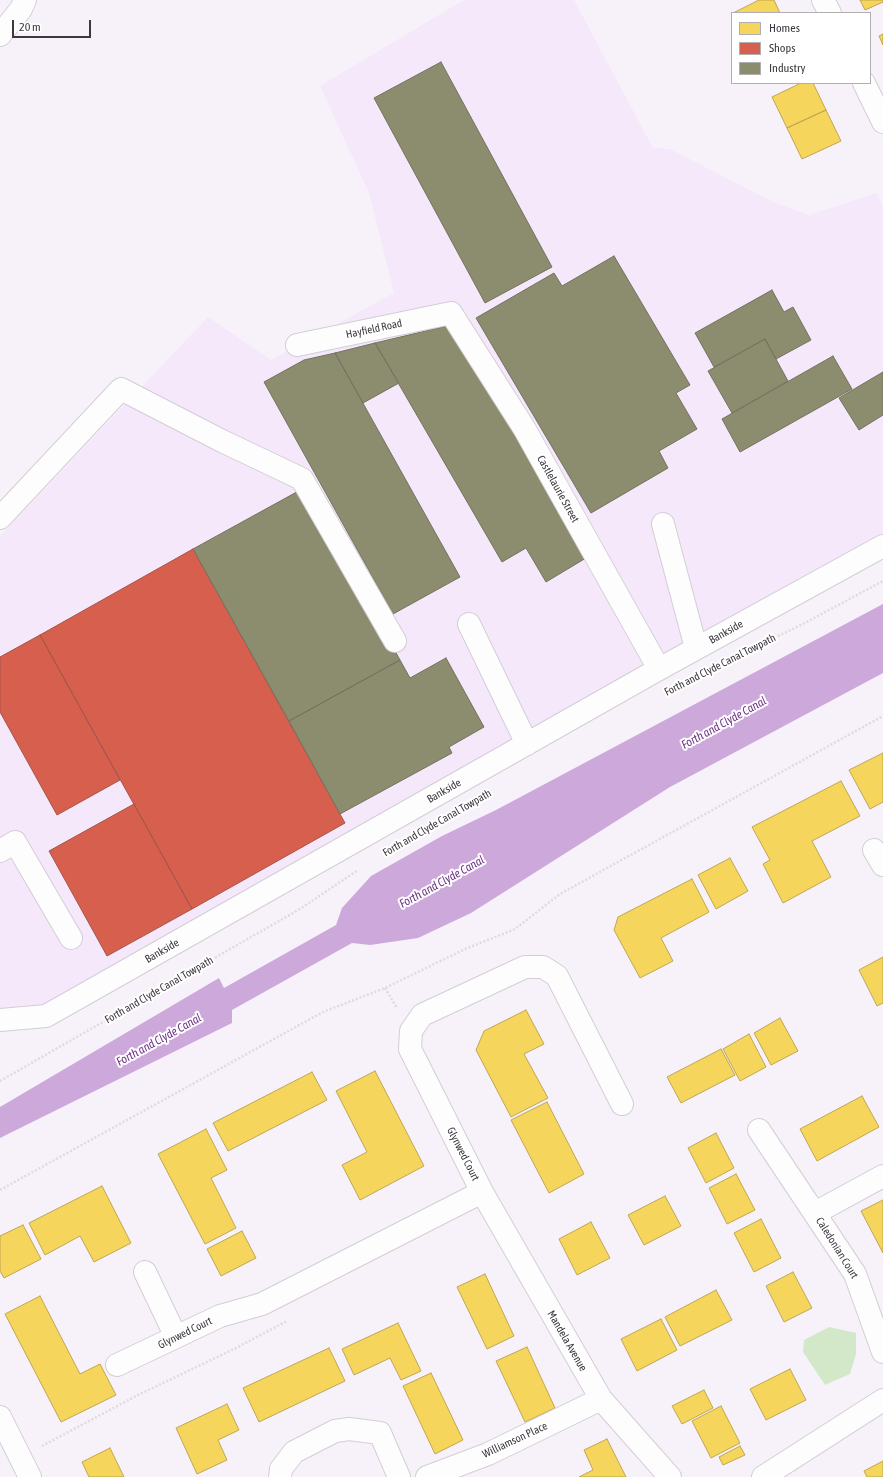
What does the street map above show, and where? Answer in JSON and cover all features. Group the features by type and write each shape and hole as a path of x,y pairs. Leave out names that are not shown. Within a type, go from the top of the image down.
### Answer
{"street":[{"path":"0,36 21,9 25,0"},
{"path":"823,0 829,12"},
{"path":"864,84 883,122"},
{"name":"Hayfield Road","path":"297,345 452,313"},
{"name":"Castlelaurie Street","path":"452,313 524,428 660,669"},
{"path":"0,518 121,389 222,441 302,479 395,641"},
{"path":"663,524 696,648"},
{"name":"Bankside","path":"0,1020 46,1016 696,648 883,546"},
{"path":"469,624 526,744"},
{"path":"0,851 15,842 71,938"},
{"name":"Glynwed Court","path":"117,1365 220,1316 262,1304 482,1192 410,1049 411,1031 422,1015 525,967 543,967 557,976 622,1104"},
{"name":"Caledonian Court","path":"759,1130 855,1274 883,1352"},
{"name":"Caledonian Court","path":"815,1213 883,1176"},
{"name":"Mandela Avenue","path":"482,1192 601,1400 670,1477"},
{"path":"145,1272 176,1337"},
{"name":"Williamson Place","path":"427,1477 488,1454 601,1400"},
{"path":"763,1477 883,1400"},
{"path":"0,1417 30,1477"},
{"path":"280,1477 281,1469 294,1452 335,1431 348,1429 380,1433 399,1477"}],"path":[{"name":"Forth and Clyde Canal Towpath","path":"745,652 803,624 883,582"},
{"path":"0,1190 323,1012 385,988 463,950 515,929 560,894 883,716"},
{"name":"Forth and Clyde Canal Towpath","path":"0,1081 300,910 359,869"},
{"path":"20,1458 136,1396 236,1348 291,1319"}],"shaded area":[{"path":"464,0 574,0 653,148 670,149 773,202 809,215 876,193 883,207 883,549 46,1016 0,1016 0,536 208,317 271,360 394,293 369,193 320,86"}],"green space":[{"path":"829,1327 856,1333 856,1354 850,1374 825,1385 803,1352 804,1340"}],"water":[{"name":"Forth and Clyde Canal","path":"883,604 883,673 670,787 471,913 418,938 370,945 352,943 232,1010 232,1023 0,1138 0,1107 219,978 224,988 336,925 342,908 371,876 442,836 496,810"}],"building: Homes":[{"path":"759,0 774,0 780,12 735,12"},
{"path":"860,0 883,0 883,2 865,10"},
{"path":"883,34 883,45 879,36"},
{"path":"799,84 813,84 826,110 787,128 772,97"},
{"path":"826,110 841,141 802,159 787,128"},
{"path":"883,753 883,802 870,809 849,770"},
{"path":"841,781 860,816 812,841 831,877 783,903 763,864 770,860 752,827"},
{"path":"730,858 748,891 716,909 698,875"},
{"path":"692,879 709,912 661,938 673,961 640,978 614,930 618,917"},
{"path":"883,957 883,1003 877,1006 859,970"},
{"path":"526,1010 544,1044 524,1054 548,1098 511,1117 476,1050 484,1031"},
{"path":"780,1018 798,1051 771,1065 754,1033"},
{"path":"749,1034 766,1067 740,1081 723,1049"},
{"path":"721,1049 735,1075 681,1103 667,1077"},
{"path":"375,1071 424,1166 360,1200 342,1165 367,1152 336,1091"},
{"path":"312,1072 327,1100 228,1151 213,1123"},
{"path":"862,1096 879,1127 817,1161 800,1129"},
{"path":"547,1102 584,1174 549,1193 511,1120"},
{"path":"206,1129 227,1170 211,1178 236,1228 205,1244 158,1154"},
{"path":"716,1133 734,1168 706,1183 688,1148"},
{"path":"736,1174 755,1210 727,1224 709,1188"},
{"path":"102,1186 131,1243 94,1262 80,1236 45,1255 29,1223"},
{"path":"665,1196 681,1226 644,1245 628,1215"},
{"path":"883,1200 883,1253 861,1211"},
{"path":"761,1219 781,1258 754,1272 734,1233"},
{"path":"591,1222 610,1258 577,1275 559,1239"},
{"path":"23,1225 41,1259 4,1278 0,1271 0,1236"},
{"path":"242,1231 256,1258 221,1276 207,1249"},
{"path":"793,1272 812,1308 784,1322 766,1286"},
{"path":"485,1274 514,1336 487,1349 457,1287"},
{"path":"716,1290 732,1320 680,1346 665,1317"},
{"path":"40,1296 80,1374 100,1364 116,1395 61,1422 5,1314"},
{"path":"661,1319 677,1350 637,1371 621,1339"},
{"path":"398,1323 421,1371 401,1380 390,1358 354,1375 342,1349"},
{"path":"527,1347 555,1408 525,1422 496,1361"},
{"path":"329,1348 345,1381 259,1422 243,1388"},
{"path":"790,1369 806,1400 766,1420 750,1389"},
{"path":"431,1373 463,1440 435,1454 403,1386"},
{"path":"704,1390 713,1408 682,1424 672,1406"},
{"path":"227,1404 239,1430 218,1440 227,1460 197,1474 176,1428"},
{"path":"721,1406 740,1443 711,1458 692,1421"},
{"path":"607,1439 626,1477 579,1477 593,1470 584,1450"},
{"path":"740,1446 745,1455 723,1465 719,1457"},
{"path":"110,1448 124,1477 89,1477 82,1462"},
{"path":"883,1461 883,1477 867,1477 864,1471"}],"building: Shops":[{"path":"193,549 345,823 192,909 40,635"},
{"path":"40,635 120,780 57,815 0,712 0,657"},
{"path":"134,804 192,909 107,956 49,851"}],"building: Industry":[{"path":"441,62 552,267 485,303 374,98"},
{"path":"614,256 690,385 676,393 697,429 659,451 668,468 591,513 476,318 554,273 562,286"},
{"path":"772,290 784,312 793,307 811,340 776,359 765,339 714,367 695,333"},
{"path":"451,325 586,558 546,582 526,548 502,562 375,343"},
{"path":"765,339 788,381 732,413 708,371"},
{"path":"375,343 399,383 363,403 335,353"},
{"path":"335,353 460,577 393,614 264,382 304,360"},
{"path":"833,356 852,389 740,452 722,419"},
{"path":"883,372 883,415 859,430 839,398"},
{"path":"304,488 400,660 289,721 193,549"},
{"path":"446,658 484,727 449,747 452,753 340,814 289,721 400,660 410,678"}]}
